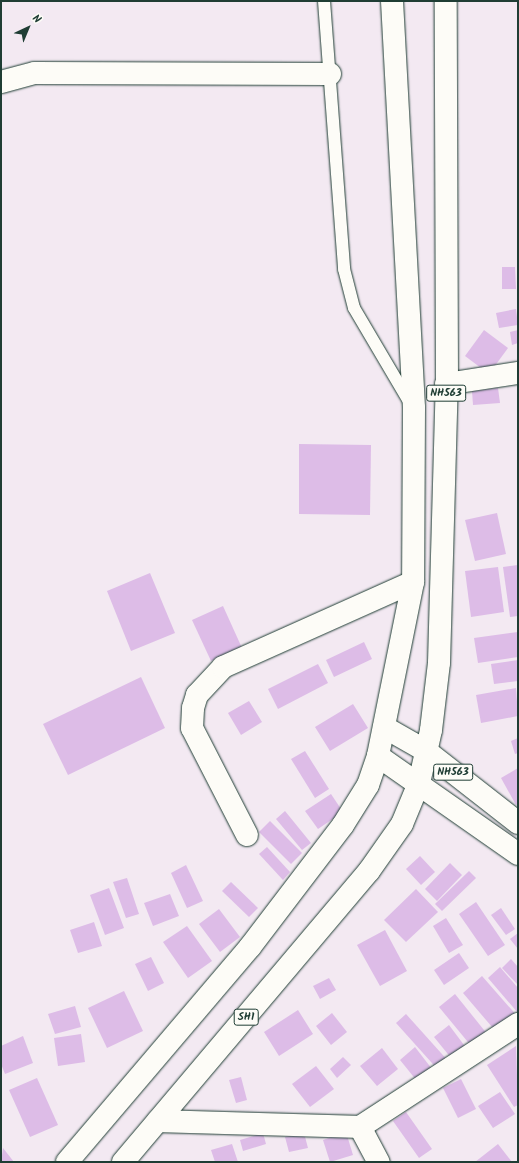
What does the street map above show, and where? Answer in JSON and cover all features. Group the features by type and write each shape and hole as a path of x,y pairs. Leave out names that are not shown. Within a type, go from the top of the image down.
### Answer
{"main road":[{"name":"NH563","path":"392,1 414,408 413,582 378,756 419,783 518,854"},
{"name":"NH563","path":"419,783 426,751 439,663 446,384 446,1"},
{"path":"1,82 35,73 330,74"},
{"path":"446,384 518,373"},
{"path":"247,835 192,728 193,708 197,695 223,667 413,582"},
{"name":"NH563","path":"384,727 426,751 518,823"},
{"path":"67,1162 254,941 343,824 368,785 378,756"},
{"name":"SH1","path":"123,1162 369,872 402,824 419,783"},
{"path":"158,1121 360,1127 518,1024"},
{"path":"360,1127 379,1162"}],"lane":[{"path":"324,1 344,269 354,308 414,408"}],"building":[{"path":"502,267 515,267 516,289 502,289"},
{"path":"516,309 518,325 499,328 496,313"},
{"path":"484,330 508,348 489,374 465,356"},
{"path":"518,330 518,343 512,345 510,332"},
{"path":"498,388 500,403 473,405 472,391"},
{"path":"299,444 371,445 370,515 299,514"},
{"path":"497,513 506,554 475,561 465,520"},
{"path":"518,565 518,616 510,617 503,567"},
{"path":"498,567 504,612 471,617 465,571"},
{"path":"150,573 175,633 131,651 107,591"},
{"path":"223,606 242,648 211,661 192,620"},
{"path":"518,632 518,657 478,663 474,638"},
{"path":"364,642 372,659 334,677 326,660"},
{"path":"518,660 518,681 494,684 491,664"},
{"path":"318,664 328,683 278,709 268,689"},
{"path":"141,677 165,728 68,775 43,724"},
{"path":"516,688 518,716 481,723 476,695"},
{"path":"249,701 262,722 241,735 228,713"},
{"path":"353,704 368,728 330,751 315,727"},
{"path":"518,738 518,753 515,754 511,741"},
{"path":"305,751 329,789 315,798 291,759"},
{"path":"518,768 518,804 516,805 501,778"},
{"path":"331,794 343,812 318,829 305,811"},
{"path":"285,811 311,843 302,850 276,819"},
{"path":"270,821 302,853 291,864 259,832"},
{"path":"267,847 290,872 283,880 259,854"},
{"path":"420,856 435,872 421,885 406,869"},
{"path":"450,863 462,875 437,901 425,889"},
{"path":"186,865 203,901 187,908 171,873"},
{"path":"469,871 476,878 442,911 435,904"},
{"path":"127,878 139,914 126,918 113,882"},
{"path":"231,882 258,908 249,917 222,891"},
{"path":"109,888 124,928 105,935 90,895"},
{"path":"416,889 438,912 406,942 384,920"},
{"path":"170,894 179,916 153,926 144,903"},
{"path":"476,902 505,945 488,956 459,914"},
{"path":"501,908 515,929 506,935 491,915"},
{"path":"219,909 240,937 220,952 199,924"},
{"path":"446,918 463,945 449,953 433,926"},
{"path":"94,922 102,946 78,953 70,930"},
{"path":"187,926 212,961 188,978 163,942"},
{"path":"385,930 407,971 380,986 357,945"},
{"path":"518,933 518,949 510,939"},
{"path":"459,953 469,968 444,985 434,970"},
{"path":"151,957 164,983 148,991 135,964"},
{"path":"511,959 518,967 518,985 502,968"},
{"path":"500,967 518,988 518,1013 488,978"},
{"path":"482,976 518,1017 498,1034 463,993"},
{"path":"329,978 336,990 320,999 313,986"},
{"path":"124,991 143,1031 107,1048 88,1008"},
{"path":"455,994 488,1035 472,1047 439,1007"},
{"path":"75,1006 81,1027 55,1034 48,1014"},
{"path":"298,1010 313,1034 279,1056 264,1032"},
{"path":"332,1013 347,1032 331,1045 316,1026"},
{"path":"406,1014 450,1063 440,1072 396,1023"},
{"path":"449,1025 470,1053 456,1064 434,1037"},
{"path":"81,1034 85,1062 58,1066 54,1038"},
{"path":"23,1036 33,1063 5,1074 1,1064 1,1046"},
{"path":"516,1046 518,1105 514,1107 487,1065"},
{"path":"415,1047 432,1069 417,1081 400,1060"},
{"path":"382,1048 398,1069 377,1086 360,1066"},
{"path":"343,1057 351,1065 337,1078 330,1069"},
{"path":"316,1066 334,1089 310,1107 292,1084"},
{"path":"241,1077 247,1100 236,1103 229,1080"},
{"path":"37,1078 58,1125 30,1137 9,1090"},
{"path":"461,1079 476,1109 458,1118 443,1088"},
{"path":"500,1092 515,1114 493,1128 478,1106"},
{"path":"406,1112 432,1149 419,1158 393,1121"},
{"path":"346,1132 353,1155 330,1162 323,1140"},
{"path":"263,1133 266,1144 243,1151 240,1140"},
{"path":"304,1133 308,1148 289,1152 285,1137"},
{"path":"232,1144 238,1162 215,1162 211,1150"},
{"path":"498,1144 512,1162 475,1162"},
{"path":"3,1148 14,1162 1,1162"}]}
